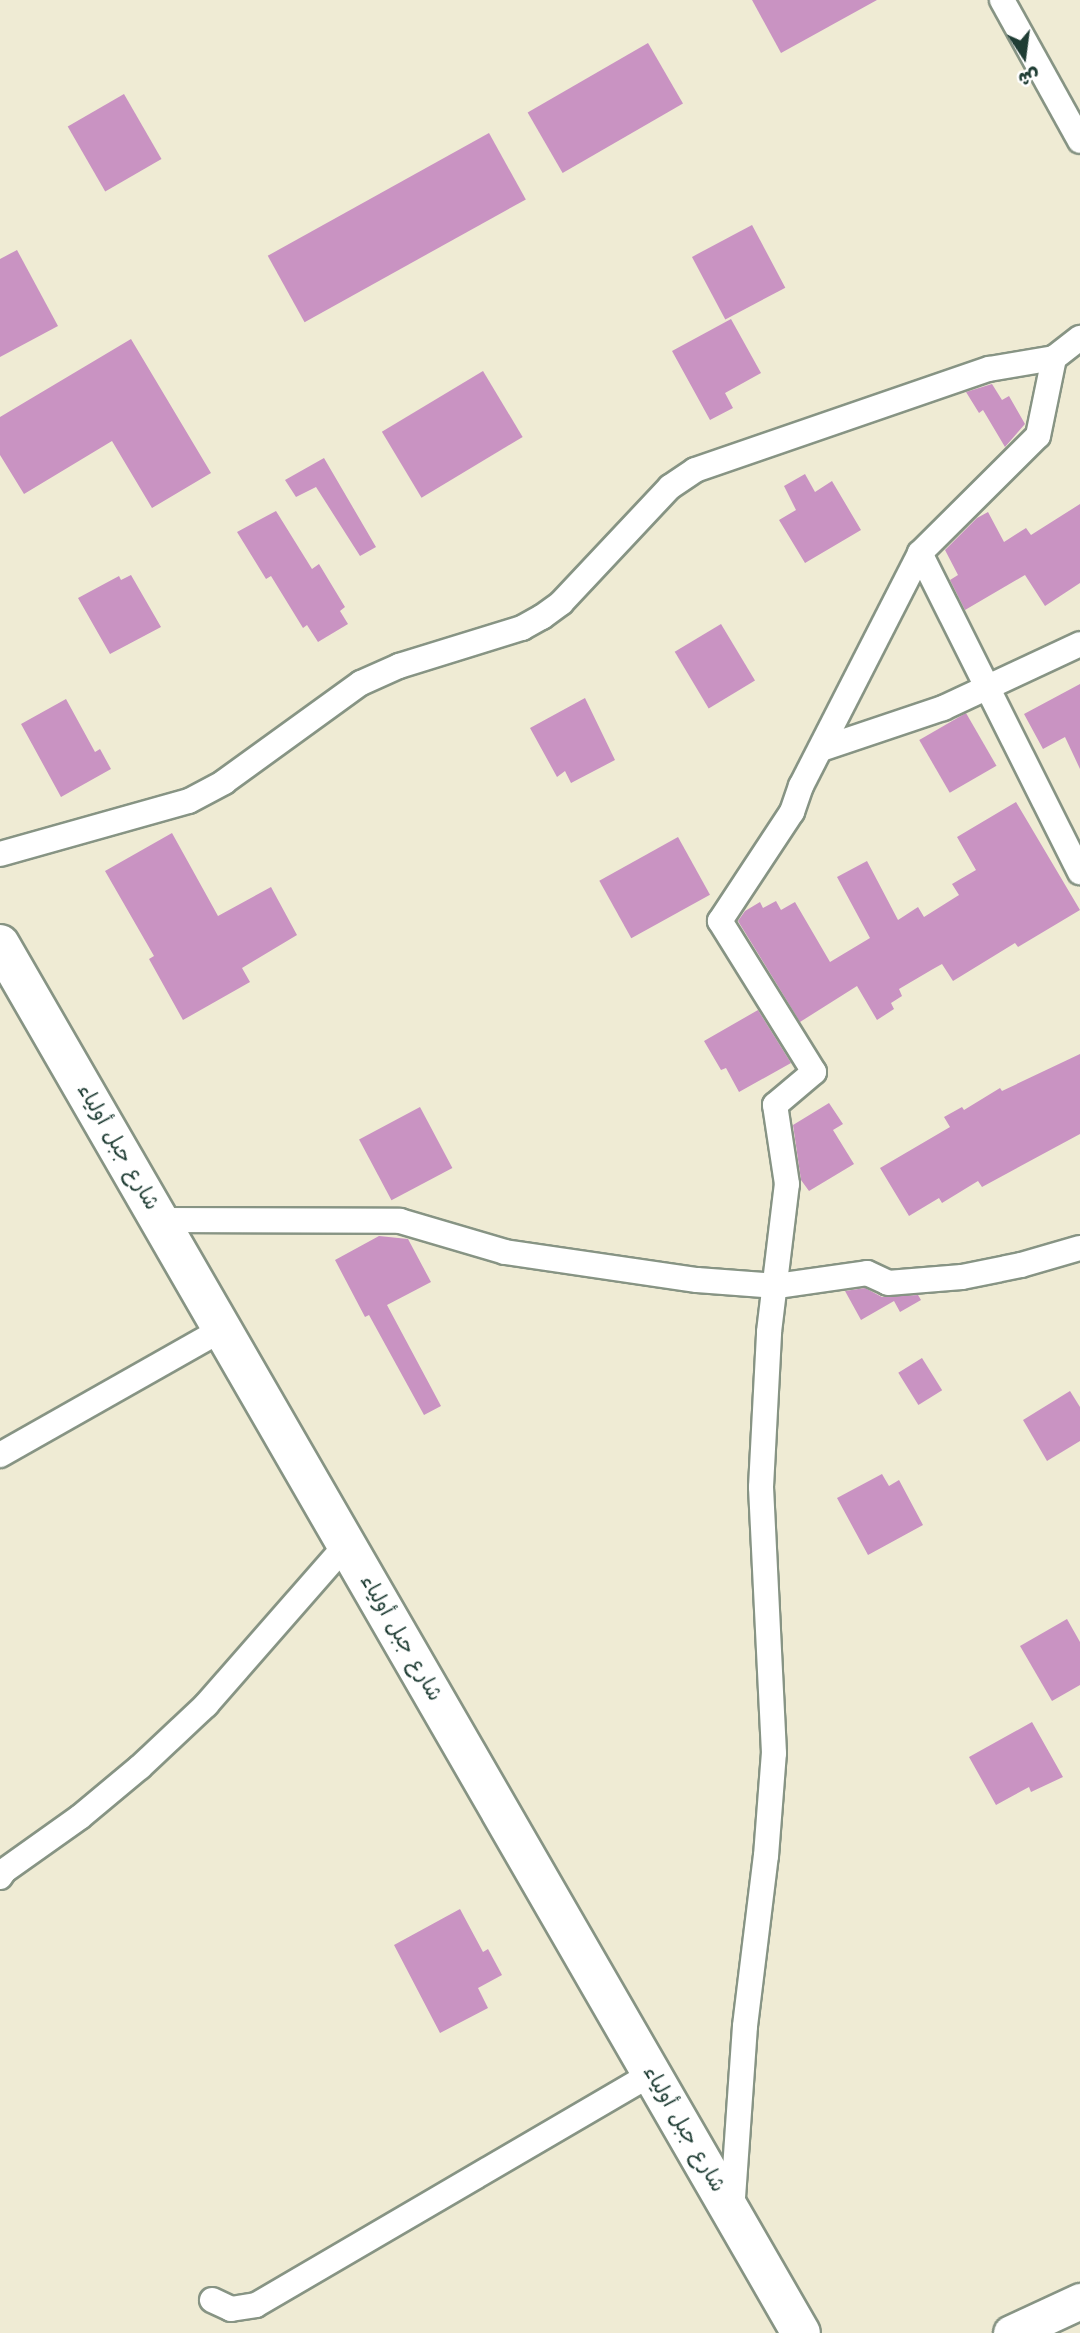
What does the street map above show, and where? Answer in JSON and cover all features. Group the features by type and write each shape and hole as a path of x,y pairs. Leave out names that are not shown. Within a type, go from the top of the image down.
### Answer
{"highway":[{"name":"شارع جبل أولياء","path":"6,967 160,1220 801,2333"}],"street":[{"path":"1002,0 1080,141"},
{"path":"0,854 189,801 224,782 361,683 399,666 523,628 561,603 670,487 695,470 989,369 1054,358 1080,338"},
{"path":"732,2212 745,2026 766,1856 774,1753 761,1487 769,1332 788,1184 775,1105 814,1072 720,921 792,812 801,786 920,553 1038,436 1054,358"},
{"path":"920,553 1080,872"},
{"path":"821,749 943,708 1080,644"},
{"path":"160,1220 400,1221 505,1252 697,1280 777,1286 867,1273 888,1283 962,1277 1021,1265 1080,1248"},
{"path":"0,1455 223,1329"},
{"path":"0,1877 4,1871 80,1818 197,1714 346,1544"},
{"path":"212,2300 231,2309 256,2305 652,2074"},
{"path":"1011,2333 1068,2315"}],"building":[{"path":"752,0 877,0 781,53"},
{"path":"648,43 683,104 563,173 528,112"},
{"path":"124,94 162,159 105,191 68,126"},
{"path":"489,133 526,199 305,322 268,256"},
{"path":"752,225 785,288 725,320 692,257"},
{"path":"17,250 58,326 0,357 0,259"},
{"path":"731,319 761,373 725,393 733,408 710,420 672,351"},
{"path":"131,339 211,473 152,508 112,441 24,494 0,455 0,417"},
{"path":"483,371 523,437 422,498 382,432"},
{"path":"992,384 1002,400 1009,396 1025,424 1005,447 983,410 979,413 966,392"},
{"path":"324,458 376,547 360,556 316,487 296,497 285,480"},
{"path":"805,474 815,492 832,481 861,530 805,563 779,520 796,510 784,486"},
{"path":"1080,504 1080,583 1045,606 1025,575 965,610 950,580 958,575 945,550 977,518 988,512 1004,542 1026,528 1031,535"},
{"path":"276,511 312,569 319,564 345,607 340,611 348,624 318,642 307,625 303,628 271,576 266,579 237,532"},
{"path":"131,575 161,627 110,654 78,598 119,576 121,580"},
{"path":"721,624 755,681 709,708 675,652"},
{"path":"1080,684 1080,769 1065,737 1043,749 1024,714"},
{"path":"585,698 615,760 571,783 565,771 557,777 530,728"},
{"path":"66,699 95,752 100,749 111,769 61,797 21,724"},
{"path":"966,713 996,766 950,793 919,740"},
{"path":"1016,802 1080,910 1018,947 1015,943 953,981 942,964 899,989 902,996 891,1003 894,1009 877,1020 857,986 800,1022 738,921 745,911 760,902 763,908 776,901 781,910 795,902 830,962 870,938 837,877 867,861 898,920 918,907 924,917 959,895 952,884 976,870 957,837"},
{"path":"172,833 218,916 271,887 297,935 242,968 250,982 183,1020 149,959 154,956 105,871"},
{"path":"678,837 710,895 631,938 599,881"},
{"path":"758,1010 791,1063 739,1092 726,1068 721,1070 704,1041"},
{"path":"1080,1054 1080,1134 982,1187 978,1181 942,1203 939,1198 909,1216 880,1168 950,1127 944,1117 962,1107 964,1110 1000,1088 1002,1091"},
{"path":"829,1103 843,1124 833,1130 854,1164 809,1191 801,1180 793,1125"},
{"path":"420,1107 452,1168 391,1200 359,1139"},
{"path":"379,1236 408,1239 431,1282 387,1305 441,1406 424,1415 369,1315 365,1317 335,1260"},
{"path":"865,1288 882,1297 918,1295 921,1300 900,1312 894,1301 861,1320 845,1291"},
{"path":"922,1358 942,1390 918,1405 898,1373"},
{"path":"1070,1391 1080,1407 1080,1441 1047,1461 1023,1420"},
{"path":"882,1474 889,1486 899,1480 923,1525 868,1555 837,1498"},
{"path":"1067,1619 1080,1642 1080,1685 1052,1701 1020,1646"},
{"path":"1032,1722 1063,1777 1031,1792 1029,1787 996,1805 969,1757"},
{"path":"460,1909 483,1952 488,1949 502,1975 478,1988 488,2008 440,2033 394,1945"}]}
